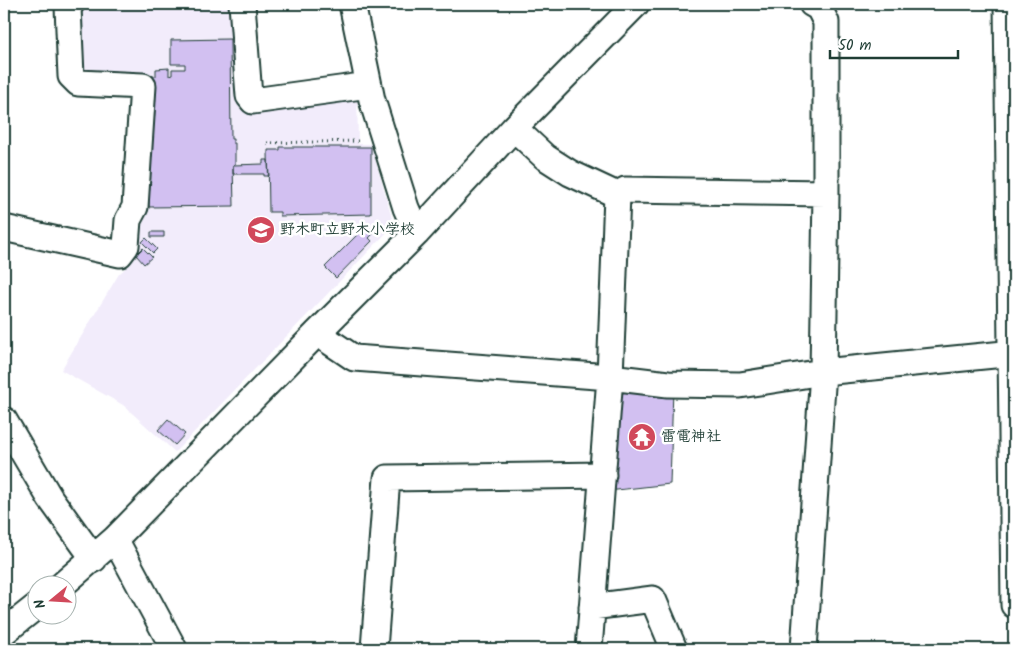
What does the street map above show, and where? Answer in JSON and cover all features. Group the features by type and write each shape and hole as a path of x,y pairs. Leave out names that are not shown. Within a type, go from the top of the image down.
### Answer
{"street":[{"path":"4,228 120,254 126,246 128,220 135,207 143,86 78,83 70,76 68,7 71,4"},
{"path":"242,4 249,96 253,100 369,85"},
{"path":"352,4 369,85 406,208 417,233"},
{"path":"73,576 115,539 316,333 417,233 514,128 636,4"},
{"path":"804,649 823,372 826,193 826,22 819,8 812,4"},
{"path":"1010,6 1014,606"},
{"path":"514,128 545,157 570,173 617,194"},
{"path":"617,194 625,190 826,193"},
{"path":"589,649 610,377 617,194"},
{"path":"316,333 354,358 610,377 668,384 740,385 823,372 1013,353"},
{"path":"4,420 50,498 94,559"},
{"path":"374,649 387,478 603,476"},
{"path":"115,539 174,649"},
{"path":"592,607 653,599 674,649"},
{"path":"4,632 28,613"},
{"path":"4,642 10,649"}],"path":[{"path":"267,142 358,140"}],"shaded area":[{"name":"野木町立野木小学校","path":"79,4 234,4 243,108 357,91 358,144 371,144 394,225 175,452 123,405 61,370 119,274 131,263 135,207 141,78 81,77"}],"building":[{"path":"230,39 231,139 235,143 235,164 233,165 234,206 149,207 147,76 156,76 156,69 169,68 169,76 172,75 172,69 185,69 185,64 171,64 171,40"},
{"path":"280,147 371,147 371,214 280,216 280,212 269,212 268,150 280,150"},
{"path":"263,160 268,160 269,176 264,176 264,174 233,174 233,165 263,164"},
{"path":"368,227 374,233 369,238 372,241 336,278 325,267 362,230"},
{"path":"151,232 164,232 164,237 151,237"},
{"path":"146,238 157,249 153,253 142,242"},
{"path":"143,248 152,257 144,264 136,255"},
{"name":"雷電神社","path":"617,385 673,389 670,484 608,491"},
{"path":"168,419 185,434 175,445 158,430"}],"place":[{"name":"野木町立野木小学校","path":"261,230"},
{"name":"雷電神社","path":"642,437"}]}
